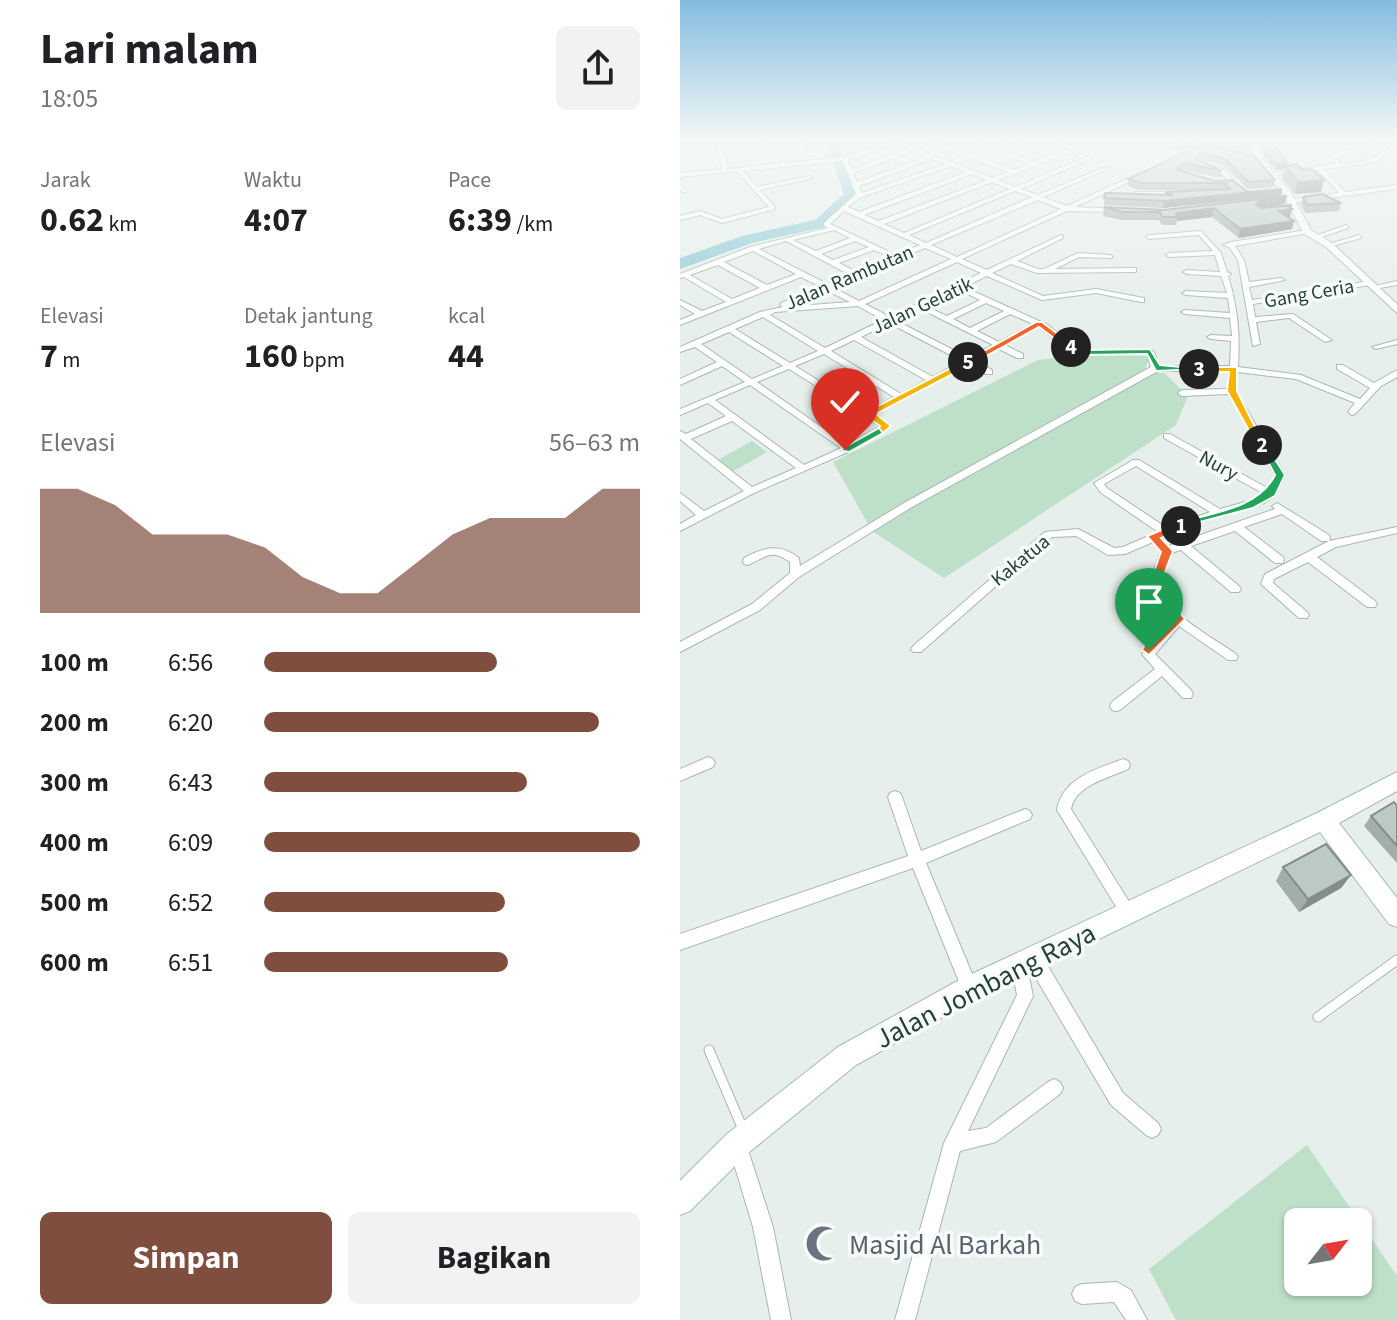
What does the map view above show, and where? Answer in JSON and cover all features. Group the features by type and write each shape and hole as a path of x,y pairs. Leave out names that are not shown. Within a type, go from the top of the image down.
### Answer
{"main road":[{"name":"Jalan Jombang Raya","path":"680,1201 742,1141 847,1056 1026,960 1324,820 1397,781"},
{"path":"1324,820 1397,916"}],"street":[{"path":"680,218 700,213 722,221 773,208 768,203"},
{"path":"850,203 826,224 895,257"},
{"path":"857,215 890,203"},
{"path":"878,224 936,203"},
{"path":"968,203 976,206"},
{"path":"902,236 984,203"},
{"name":"Jalan Rambutan","path":"774,310 1029,203"},
{"path":"1052,203 1068,209 1133,212"},
{"path":"680,350 774,310 859,304 1081,203"},
{"path":"1284,203 1297,203"},
{"path":"1290,204 1312,235 1329,245 1397,310"},
{"path":"844,208 1042,298 1096,291 1141,300"},
{"path":"922,208 947,218"},
{"path":"710,217 716,210"},
{"path":"1169,255 1312,235 1346,227"},
{"path":"682,275 752,248 835,228"},
{"path":"1149,237 1198,233 1216,250 1227,274 1234,316 1236,339 1232,391 1280,475 1273,501 1238,528 1182,545 1161,542 1099,483 1136,462 1219,513"},
{"name":"Jalan Gelatik","path":"680,412 748,380 825,351 961,288 1061,237"},
{"path":"1329,245 1359,237"},
{"path":"815,254 856,238"},
{"path":"787,239 854,274"},
{"path":"1231,244 1241,260 1256,344"},
{"path":"833,263 875,247"},
{"path":"752,248 989,372"},
{"path":"1044,271 1080,254 1110,257"},
{"path":"718,262 766,288"},
{"path":"1013,262 1044,271 1133,270"},
{"path":"1187,272 1227,274"},
{"path":"684,321 801,274"},
{"path":"682,275 732,302"},
{"path":"1245,285 1281,280"},
{"name":"Gang Ceria","path":"1248,303 1397,283"},
{"path":"961,288 1059,335 1076,352 1152,353 1156,368"},
{"path":"1186,293 1231,296"},
{"path":"945,320 986,300"},
{"path":"680,302 701,314"},
{"path":"920,306 1020,356"},
{"path":"969,332 1009,311"},
{"path":"1185,312 1234,316"},
{"path":"763,314 900,397"},
{"path":"1251,320 1290,316 1328,340"},
{"path":"684,321 712,335"},
{"path":"869,414 1039,324"},
{"path":"680,528 886,426 729,329"},
{"path":"855,337 932,380"},
{"path":"1211,337 1236,339"},
{"path":"1376,347 1397,342"},
{"path":"695,343 846,448"},
{"path":"680,382 722,363"},
{"path":"1340,367 1375,387"},
{"path":"680,647 756,607 795,574 908,505 1156,368 1234,369 1298,377 1360,402"},
{"path":"1352,412 1375,387 1397,373"},
{"path":"1182,393 1232,391"},
{"path":"708,399 802,468"},
{"path":"732,417 683,436 751,491"},
{"name":"Nury","path":"1167,436 1273,501 1325,538"},
{"path":"680,496 702,515"},
{"name":"Kakatua","path":"917,649 1049,534 1078,532 1117,552 1161,542 1219,513 1273,501"},
{"path":"1238,528 1279,560"},
{"path":"1303,615 1267,584 1267,580 1308,556 1346,540 1397,530"},
{"path":"1161,542 1156,592 1163,606 1232,657"},
{"path":"1182,545 1235,589"},
{"path":"748,561 767,550 782,550 795,561 795,574"},
{"path":"1308,556 1371,604"},
{"path":"1179,619 1149,650 1149,658 1187,694"},
{"path":"1116,706 1162,670"},
{"path":"680,775 708,763"},
{"path":"1123,765 1070,790 1064,800 1064,810 1128,913"},
{"path":"895,797 917,860 970,988"},
{"path":"680,942 917,860 1025,815"},
{"path":"1026,960 1117,1099 1152,1129"},
{"path":"905,1320 953,1143 1025,996 1026,960"},
{"path":"953,1143 990,1136 1054,1088"},
{"path":"742,1141 781,1320"},
{"path":"1082,1294 1117,1292 1137,1320"}],"lane":[{"path":"1318,1017 1397,960"},
{"path":"709,1050 742,1141"}],"green space":[{"path":"1089,354 1150,356 1145,369 1150,373 1164,373 1188,396 1176,425 944,578 872,531 833,462 1038,360"},
{"path":"752,441 767,452 732,472 716,461"},
{"path":"1307,1145 1350,1208 1284,1208 1284,1296 1372,1296 1372,1240 1397,1276 1397,1320 1176,1320 1149,1269"}],"building":[{"path":"1229,203 1257,203 1256,205 1261,208 1292,205 1288,206 1292,209 1279,211 1294,221 1240,229 1214,208 1176,213 1177,217 1162,217 1160,212 1123,212 1104,207 1164,210"},
{"path":"1306,203 1341,203 1307,205"},
{"path":"1394,802 1397,806 1397,846 1371,816"},
{"path":"1326,844 1351,875 1308,899 1283,867"}],"waterway":[{"path":"680,264 748,239 820,224 843,203"}],"place":[{"name":"Masjid Al Barkah","path":"823,1244"}],"route":[{"path":"845,450 885,428 884,423 869,414 1039,324 1059,335 1076,352 1150,352 1154,354 1154,366 1159,369 1234,369 1232,391 1280,475 1271,494 1260,501 1153,536 1167,551 1156,579 1156,592 1163,606 1179,619 1149,650"}]}
